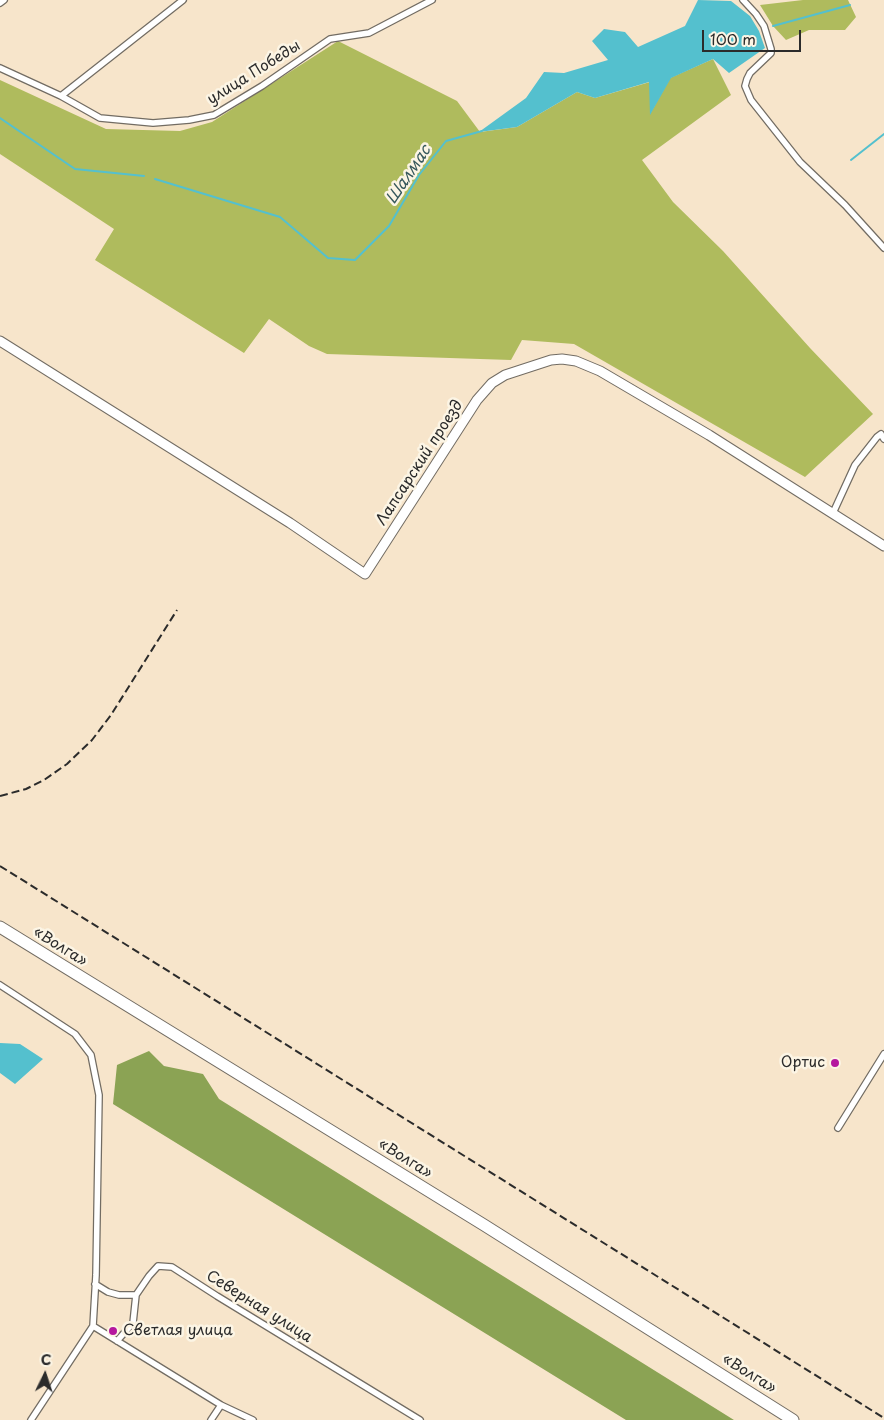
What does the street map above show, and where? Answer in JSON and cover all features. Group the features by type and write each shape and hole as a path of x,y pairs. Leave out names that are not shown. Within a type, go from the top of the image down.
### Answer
{"highway":[{"name":"«Волга»","path":"0,927 484,1226 793,1420"}],"street":[{"path":"0,3 4,0"},
{"path":"61,96 183,0"},
{"name":"улица Победы","path":"0,68 61,96 100,118 153,123 214,115 262,86 330,39 369,34 432,0"},
{"path":"743,0 764,26 771,49 771,54 750,73 747,79 745,86 751,100 800,162 845,205 884,248"},
{"name":"Лапсарский проезд","path":"0,341 290,523 365,574 477,400 492,383 504,375 551,360 562,359 576,361 600,371 710,435 884,546"},
{"path":"832,513 855,465 877,437 881,434 884,438"},
{"path":"0,985 75,1034 91,1055 98,1095 93,1326 31,1420"},
{"path":"838,1128 884,1054"},
{"name":"Северная улица","path":"117,1341 133,1323 136,1295 149,1276 158,1266 172,1267 420,1420"},
{"path":"95,1284 108,1292 119,1295 136,1295"},
{"path":"93,1326 221,1405 253,1420"},
{"path":"211,1420 221,1405"}],"green space":[{"path":"803,0 848,0 856,17 845,30 809,30 786,40 773,26 760,5"},
{"path":"338,41 457,101 480,132 517,127 577,92 595,98 650,82 650,114 670,78 713,59 731,95 642,160 673,202 723,251 810,348 873,414 805,477 574,344 522,340 511,360 327,354 309,346 269,319 244,353 95,260 114,229 0,154 0,80 106,129 180,131 212,122"},
{"path":"149,1051 164,1066 203,1074 219,1099 734,1420 626,1420 113,1104 117,1065"}],"water":[{"path":"698,0 731,1 750,16 759,31 765,48 729,73 713,59 671,78 650,115 649,82 595,98 577,92 517,127 479,132 526,98 544,72 564,73 608,60 592,41 604,29 625,32 638,47 685,26"},
{"path":"0,1043 20,1044 43,1059 15,1084 0,1073"}],"waterway":[{"name":"Шалмас","path":"773,26 850,5"},
{"name":"Шалмас","path":"0,118 75,169 144,176"},
{"name":"Шалмас","path":"155,179 280,217 328,258 355,260 389,226 419,175 446,141 482,131"},
{"path":"851,160 884,134"}],"railway":[{"path":"0,796 26,789 44,780 67,764 92,740 111,715 177,610"},
{"path":"0,866 884,1418"}],"place":[{"name":"Ортис","path":"835,1063"},
{"name":"Светлая улица","path":"113,1331"}]}
